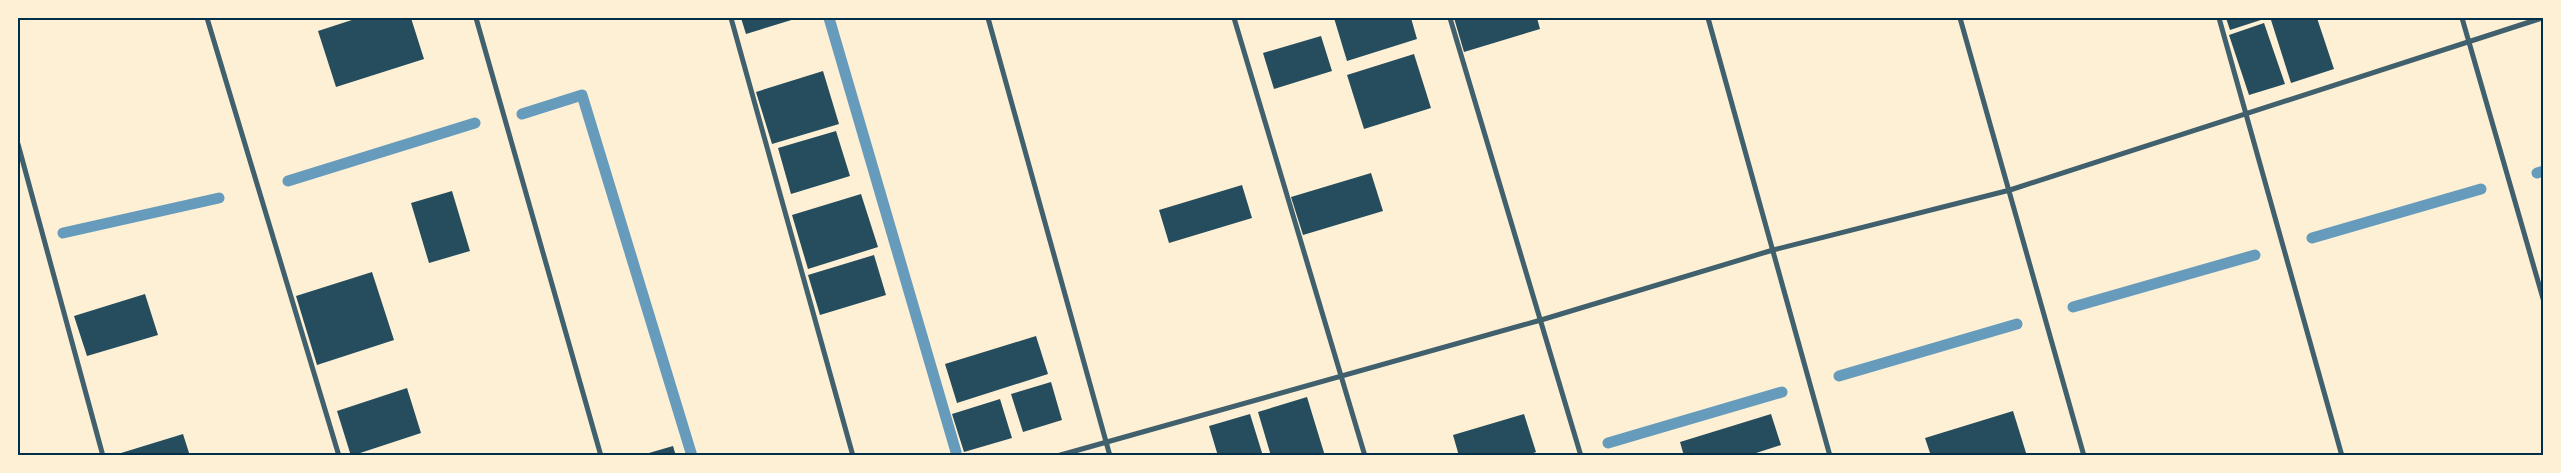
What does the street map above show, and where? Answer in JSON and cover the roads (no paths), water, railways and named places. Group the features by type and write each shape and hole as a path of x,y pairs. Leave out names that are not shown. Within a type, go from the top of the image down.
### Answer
{"street":[{"path":"208,18 339,456"},
{"path":"476,18 601,456"},
{"path":"731,18 853,456"},
{"path":"988,18 1110,456"},
{"path":"1234,18 1366,456"},
{"path":"1450,18 1581,456"},
{"path":"1708,18 1830,456"},
{"path":"1960,18 2084,456"},
{"path":"2219,18 2342,456"},
{"path":"2462,18 2544,302"},
{"path":"1057,456 1541,320 1773,250 2010,190 2247,115 2542,18"},
{"path":"18,144 103,456"}],"waterway":[{"path":"829,18 956,452"},
{"path":"522,114 582,95 692,456"},
{"path":"288,181 475,123"},
{"path":"2537,173 2544,171"},
{"path":"2312,238 2481,189"},
{"path":"63,233 219,198"},
{"path":"2073,307 2255,255"},
{"path":"1839,376 2017,324"},
{"path":"1608,443 1782,392"}]}
